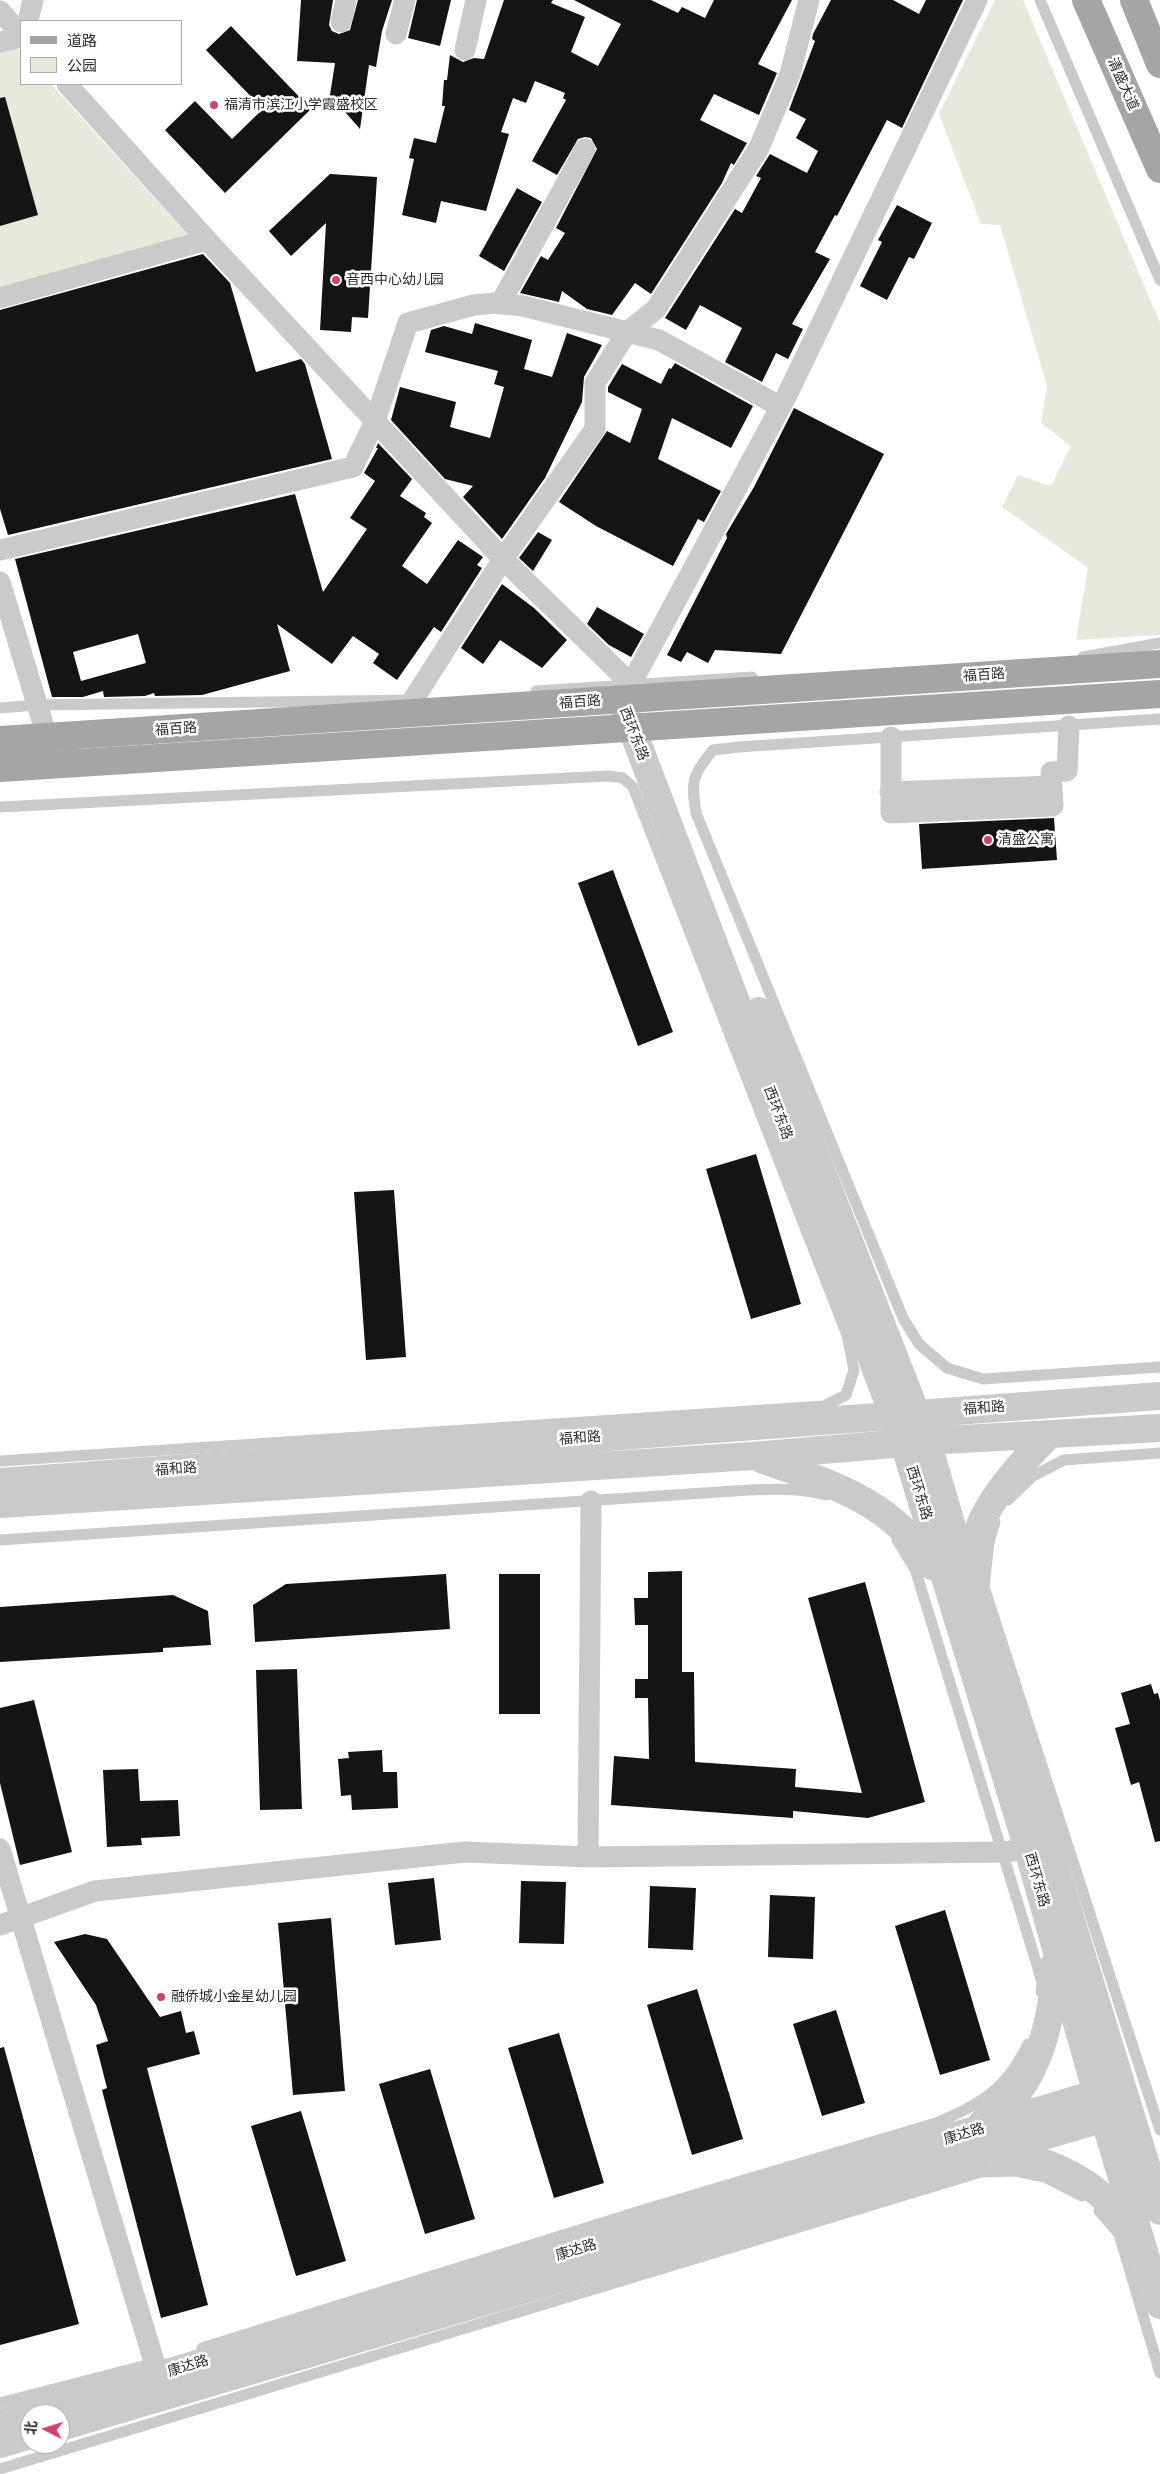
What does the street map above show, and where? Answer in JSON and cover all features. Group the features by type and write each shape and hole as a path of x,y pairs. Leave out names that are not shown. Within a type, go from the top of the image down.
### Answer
{"main road":[{"name":"清盛大道","path":"1086,0 1160,169"},
{"path":"1134,0 1160,64"},
{"name":"福百路","path":"0,740 631,695 1160,664"},
{"name":"福百路","path":"0,768 1160,694"},
{"path":"1122,696 1160,704"}],"street":[{"path":"28,20 33,0"},
{"path":"341,22 346,0"},
{"path":"396,34 405,0"},
{"path":"465,50 476,0"},
{"path":"423,699 503,559 594,429 595,383 627,332 656,309 759,148 790,74 809,0"},
{"path":"67,85 207,240 631,695 780,407 977,0"},
{"path":"0,11 20,34"},
{"path":"0,42 20,35"},
{"path":"500,304 585,149"},
{"path":"0,298 207,240"},
{"path":"0,550 353,467 376,421 408,324 474,305 500,304 523,306 658,340 780,407"},
{"path":"0,582 47,737"},
{"name":"西环东路","path":"631,695 640,727 916,1442 980,1624 1113,2102 1143,2249 1160,2305"},
{"path":"891,737 891,813 1053,806 1051,772 1067,771 1070,726"},
{"name":"福和路","path":"0,1482 905,1413 1160,1396"},
{"name":"福和路","path":"0,1504 753,1456 916,1442 1160,1428"},
{"path":"980,1624 971,1570 977,1528 1020,1464 1049,1435"},
{"name":"西环东路","path":"916,1442 949,1593 1016,1850 1054,1938 1113,2102 1156,2183 1160,2210"},
{"path":"753,1456 833,1484 880,1511 910,1534 949,1593"},
{"path":"588,1857 591,1501"},
{"path":"0,1849 159,2366"},
{"path":"0,1925 20,1916 95,1891 465,1852 588,1857 1016,1850"},
{"path":"1054,1938 1054,1985 1050,2017 1036,2057 1025,2081 977,2142 1036,2158 1093,2188 1125,2219 1143,2249"},
{"name":"康达路","path":"70,2423 977,2142 1113,2102"},
{"name":"康达路","path":"57,2404 159,2366 977,2142"},
{"name":"康达路","path":"0,2424 20,2417"},
{"path":"0,2444 20,2438"}],"lane":[{"path":"1040,0 1160,280"},
{"path":"1074,657 1160,644"},
{"path":"522,692 631,695 759,677"},
{"path":"0,708 36,704 423,699"},
{"path":"1160,719 713,750 699,767 692,788 696,814 903,1318 919,1344 947,1368 983,1379 1160,1368"},
{"path":"0,808 598,776 623,778 633,787 846,1335 854,1370 846,1395 824,1406 0,1461"},
{"path":"1160,1453 1064,1460 1033,1476 999,1510 989,1542 984,1587 1160,2130"},
{"path":"0,1540 768,1490 814,1492 846,1500 894,1533 915,1569 1016,1850 1042,1983 1039,2010 1034,2028 1019,2062 1003,2084 974,2107 936,2124 640,2211 192,2351"},
{"path":"0,2469 981,2172 1015,2172 1045,2177 1089,2200 1119,2234 1160,2373"},
{"path":"0,2403 159,2366"}],"green space":[{"path":"995,0 1023,0 1160,323 1160,635 1076,640 1088,568 1002,507 1018,475 1051,486 1071,446 1041,423 1047,386 1000,225 981,224 939,114"},
{"path":"16,46 20,50 20,85 52,85 188,235 0,288 0,50"}],"building":[{"path":"301,0 333,0 329,25 332,31 339,34 350,30 358,0 392,0 382,31 376,67 369,65 360,129 330,95 335,63 297,61"},
{"path":"417,0 451,0 440,46 408,38"},
{"path":"504,0 553,0 551,3 585,17 571,52 598,66 621,24 574,0 651,0 678,13 682,7 705,18 714,0 792,0 758,64 777,73 759,115 714,94 700,120 747,143 734,165 731,163 722,183 651,294 635,283 612,315 587,309 562,291 559,302 520,293 541,256 548,260 565,233 556,228 597,149 591,138 578,139 557,175 532,161 566,100 563,98 565,93 535,81 526,103 513,98 501,132 509,134 486,211 441,201 436,223 402,215 414,159 409,158 414,138 436,143 445,106 442,106 444,80 447,80 450,55 463,62 474,58 484,59"},
{"path":"831,0 893,0 919,14 926,0 963,0 902,128 887,120 837,216 835,215 815,252 830,259 792,324 803,329 788,359 776,353 762,382 725,362 742,328 700,305 686,330 665,318 735,209 742,213 761,178 756,176 770,154 807,173 818,151 796,138 806,119 789,110 815,41 812,39 813,34"},
{"path":"231,26 311,109 225,193 165,130 195,101 232,139 263,109 206,50"},
{"path":"5,97 38,215 0,226 0,98"},
{"path":"330,174 377,177 368,318 352,317 351,332 320,330 326,223 291,256 269,231"},
{"path":"517,188 542,202 504,271 479,256"},
{"path":"897,205 932,223 914,259 909,257 887,300 860,286 882,242 878,240"},
{"path":"203,254 230,283 256,372 301,359 305,364 332,459 8,535 0,509 0,310"},
{"path":"475,323 532,340 524,369 552,377 567,333 602,345 584,377 582,402 545,478 502,539 463,497 473,486 445,479 391,420 400,387 456,402 450,427 490,438 504,387 494,384 498,371 425,352 431,330 444,326 472,334"},
{"path":"675,363 753,406 731,448 672,418 658,459 721,491 704,522 698,519 673,566 596,526 559,502 607,431 630,443 642,409 608,392 608,387 622,364 661,384 669,368 671,369"},
{"path":"794,408 884,454 781,654 715,650 708,663 687,652 681,662 667,655 727,538 726,534 754,487"},
{"path":"378,443 412,479 400,496 426,513 424,517 432,523 402,566 427,584 458,540 483,557 477,565 482,568 441,632 434,627 397,680 373,663 379,654 353,636 332,664 277,624 290,671 202,695 155,696 154,693 145,696 104,697 103,691 83,697 52,697 15,559 295,494 323,592 367,529 350,518 375,481 364,473 378,448 376,448","holes":["138,634 146,663 81,681 73,652"]},
{"path":"538,532 552,540 533,571 519,558"},
{"path":"502,584 534,608 567,640 542,668 500,640 483,664 461,648"},
{"path":"597,607 644,634 631,657 609,645 587,624"},
{"name":"清盛公寓","path":"1054,818 1057,860 922,869 919,824"},
{"path":"613,870 673,1032 638,1046 578,883"},
{"path":"756,1154 801,1304 751,1319 706,1169"},
{"path":"394,1190 406,1357 366,1360 354,1192"},
{"path":"682,1571 682,1672 694,1672 695,1762 796,1769 795,1787 862,1793 808,1598 865,1582 925,1802 868,1818 793,1811 793,1818 611,1805 614,1756 649,1759 648,1698 635,1698 635,1679 648,1679 648,1625 635,1625 634,1598 648,1598 648,1572"},
{"path":"446,1574 450,1629 255,1642 253,1605 286,1584"},
{"path":"499,1574 540,1574 540,1714 499,1714"},
{"path":"173,1595 208,1611 211,1645 163,1648 163,1652 0,1662 0,1607"},
{"path":"297,1669 302,1809 260,1810 256,1670"},
{"path":"1151,1684 1154,1694 1158,1693 1160,1701 1160,1841 1155,1842 1139,1782 1131,1785 1115,1728 1130,1724 1121,1693"},
{"path":"34,1700 72,1852 20,1865 0,1783 0,1708"},
{"path":"382,1750 383,1772 397,1772 398,1808 352,1810 351,1795 341,1796 338,1759 349,1758 348,1752"},
{"path":"138,1769 140,1801 178,1800 180,1836 141,1838 142,1845 107,1847 103,1770"},
{"path":"434,1878 441,1940 395,1945 388,1883"},
{"path":"521,1881 566,1882 564,1944 519,1943"},
{"path":"650,1886 696,1888 693,1950 648,1948"},
{"path":"770,1895 815,1897 813,1959 768,1957"},
{"path":"945,1910 990,2060 940,2075 895,1926"},
{"path":"331,1918 345,2091 293,2095 278,1923"},
{"path":"85,1934 107,1939 160,2017 181,2011 186,2033 194,2031 200,2054 147,2068 208,2305 161,2318 102,2090 107,2088 96,2045 108,2041 96,2005 54,1942"},
{"path":"697,1989 743,2139 692,2155 647,2005"},
{"path":"836,2010 865,2103 822,2116 793,2024"},
{"path":"559,2033 604,2183 554,2198 508,2048"},
{"path":"4,2047 79,2324 0,2345 0,2048"},
{"path":"430,2069 475,2219 425,2234 379,2084"},
{"path":"301,2111 346,2261 296,2276 251,2126"}],"place":[{"name":"福清市滨江小学霞盛校区","path":"214,105"},
{"name":"音西中心幼儿园","path":"336,280"},
{"name":"清盛公寓","path":"988,840"},
{"name":"融侨城小金星幼儿园","path":"161,1997"}]}
